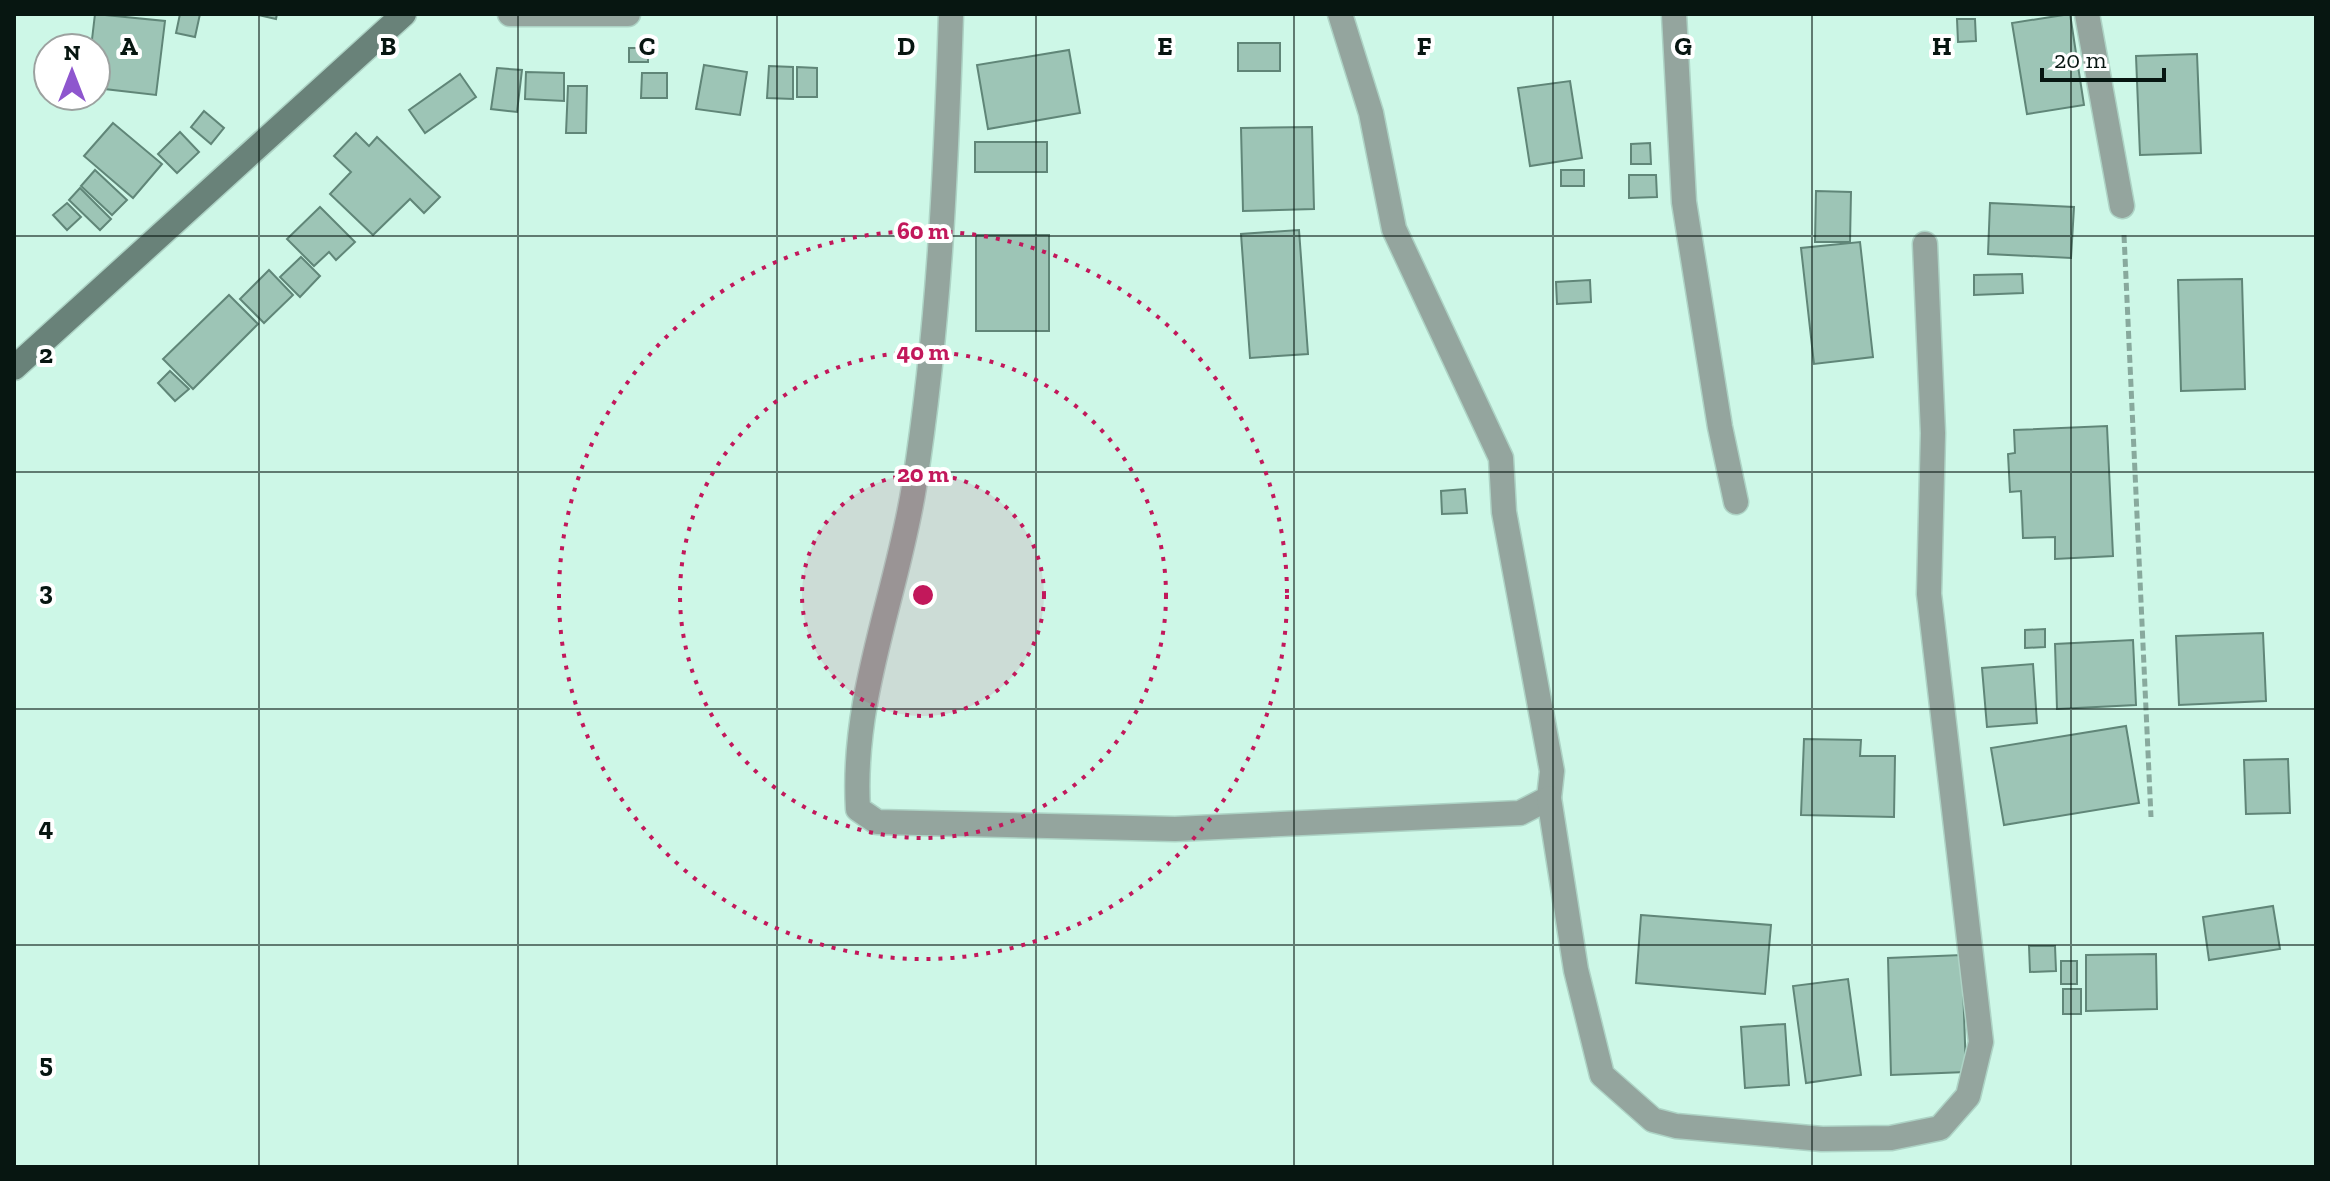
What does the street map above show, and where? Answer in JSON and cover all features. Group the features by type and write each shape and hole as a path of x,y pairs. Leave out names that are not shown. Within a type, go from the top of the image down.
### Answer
{"main road":[{"path":"14,368 404,14"}],"street":[{"path":"510,14 628,14"},
{"path":"951,14 943,242 914,489 866,685 856,770 858,809 877,822 1175,829 1520,813 1549,798"},
{"path":"1340,14 1371,113 1394,229 1501,458 1504,512 1552,771 1549,798 1576,970 1602,1075 1653,1120 1676,1126 1822,1139 1891,1138 1940,1128 1968,1096 1981,1042 1929,594 1933,433 1925,244"},
{"path":"1674,14 1684,202 1720,427 1736,502"},
{"path":"2087,14 2122,206"}],"path":[{"path":"2122,206 2151,817"}],"building":[{"path":"95,14 165,21 156,95 112,90 112,32 93,32"},
{"path":"180,14 200,14 195,37 176,33"},
{"path":"254,14 277,14 276,19"},
{"path":"2070,14 2084,105 2027,114 2012,23"},
{"path":"1957,19 1975,19 1976,41 1958,42"},
{"path":"1238,43 1280,43 1280,71 1238,71"},
{"path":"629,48 648,48 648,62 629,62"},
{"path":"1069,50 1080,113 988,129 977,65"},
{"path":"2197,54 2201,153 2140,155 2136,56"},
{"path":"704,65 747,72 740,115 696,109"},
{"path":"769,66 793,67 793,99 767,98"},
{"path":"797,67 817,68 817,97 797,97"},
{"path":"497,68 522,70 517,112 491,109"},
{"path":"526,72 564,73 564,101 525,99"},
{"path":"642,73 667,73 667,98 641,98"},
{"path":"460,74 476,97 425,133 409,110"},
{"path":"1570,81 1582,158 1530,166 1518,88"},
{"path":"568,86 587,86 586,133 566,133"},
{"path":"204,111 224,128 211,144 191,127"},
{"path":"113,123 162,164 133,198 84,156"},
{"path":"1312,127 1314,209 1243,211 1241,128"},
{"path":"180,132 199,152 177,173 158,154"},
{"path":"356,133 369,146 377,137 440,197 424,213 410,199 373,235 330,194 351,172 334,156"},
{"path":"975,142 1047,142 1047,172 975,172"},
{"path":"1650,143 1651,164 1631,164 1631,144"},
{"path":"95,170 127,200 112,215 81,186"},
{"path":"1561,170 1584,170 1584,186 1561,186"},
{"path":"1629,175 1656,175 1657,197 1629,198"},
{"path":"80,188 111,219 100,230 69,200"},
{"path":"1816,191 1851,192 1850,242 1815,242"},
{"path":"67,203 81,217 67,230 53,215"},
{"path":"1990,203 2074,207 2071,258 1988,254"},
{"path":"320,207 355,242 336,260 329,252 314,266 287,239"},
{"path":"1299,230 1308,354 1250,358 1241,234"},
{"path":"976,235 1049,235 1049,331 976,331"},
{"path":"1860,242 1873,357 1814,364 1801,248"},
{"path":"301,257 320,276 300,297 280,277"},
{"path":"269,270 293,295 264,323 240,299"},
{"path":"2022,274 2023,293 1974,295 1974,275"},
{"path":"2242,279 2245,389 2181,391 2178,280"},
{"path":"1590,280 1591,302 1557,304 1556,282"},
{"path":"229,295 258,324 193,389 163,359"},
{"path":"170,371 189,389 175,401 158,383"},
{"path":"2107,426 2113,556 2055,559 2055,537 2023,538 2021,491 2010,492 2008,454 2015,453 2014,430"},
{"path":"1465,489 1467,513 1442,514 1441,491"},
{"path":"2045,629 2045,647 2025,648 2025,630"},
{"path":"2263,633 2266,701 2179,705 2176,636"},
{"path":"2133,640 2136,705 2057,709 2055,644"},
{"path":"2033,664 2037,723 1987,727 1982,668"},
{"path":"2126,726 2139,803 2004,825 1991,748"},
{"path":"1804,739 1861,740 1860,756 1895,756 1894,817 1801,815"},
{"path":"2288,759 2290,813 2246,814 2244,760"},
{"path":"2273,906 2280,949 2209,960 2203,917"},
{"path":"1641,915 1771,925 1765,994 1636,983"},
{"path":"2029,946 2055,946 2056,971 2030,972"},
{"path":"2156,954 2157,1009 2086,1011 2086,955"},
{"path":"1962,955 1966,1072 1891,1075 1888,958"},
{"path":"2061,961 2077,961 2077,984 2061,984"},
{"path":"1848,979 1861,1075 1806,1083 1793,986"},
{"path":"2063,989 2081,989 2081,1014 2063,1014"},
{"path":"1785,1024 1789,1085 1745,1088 1741,1027"}]}
